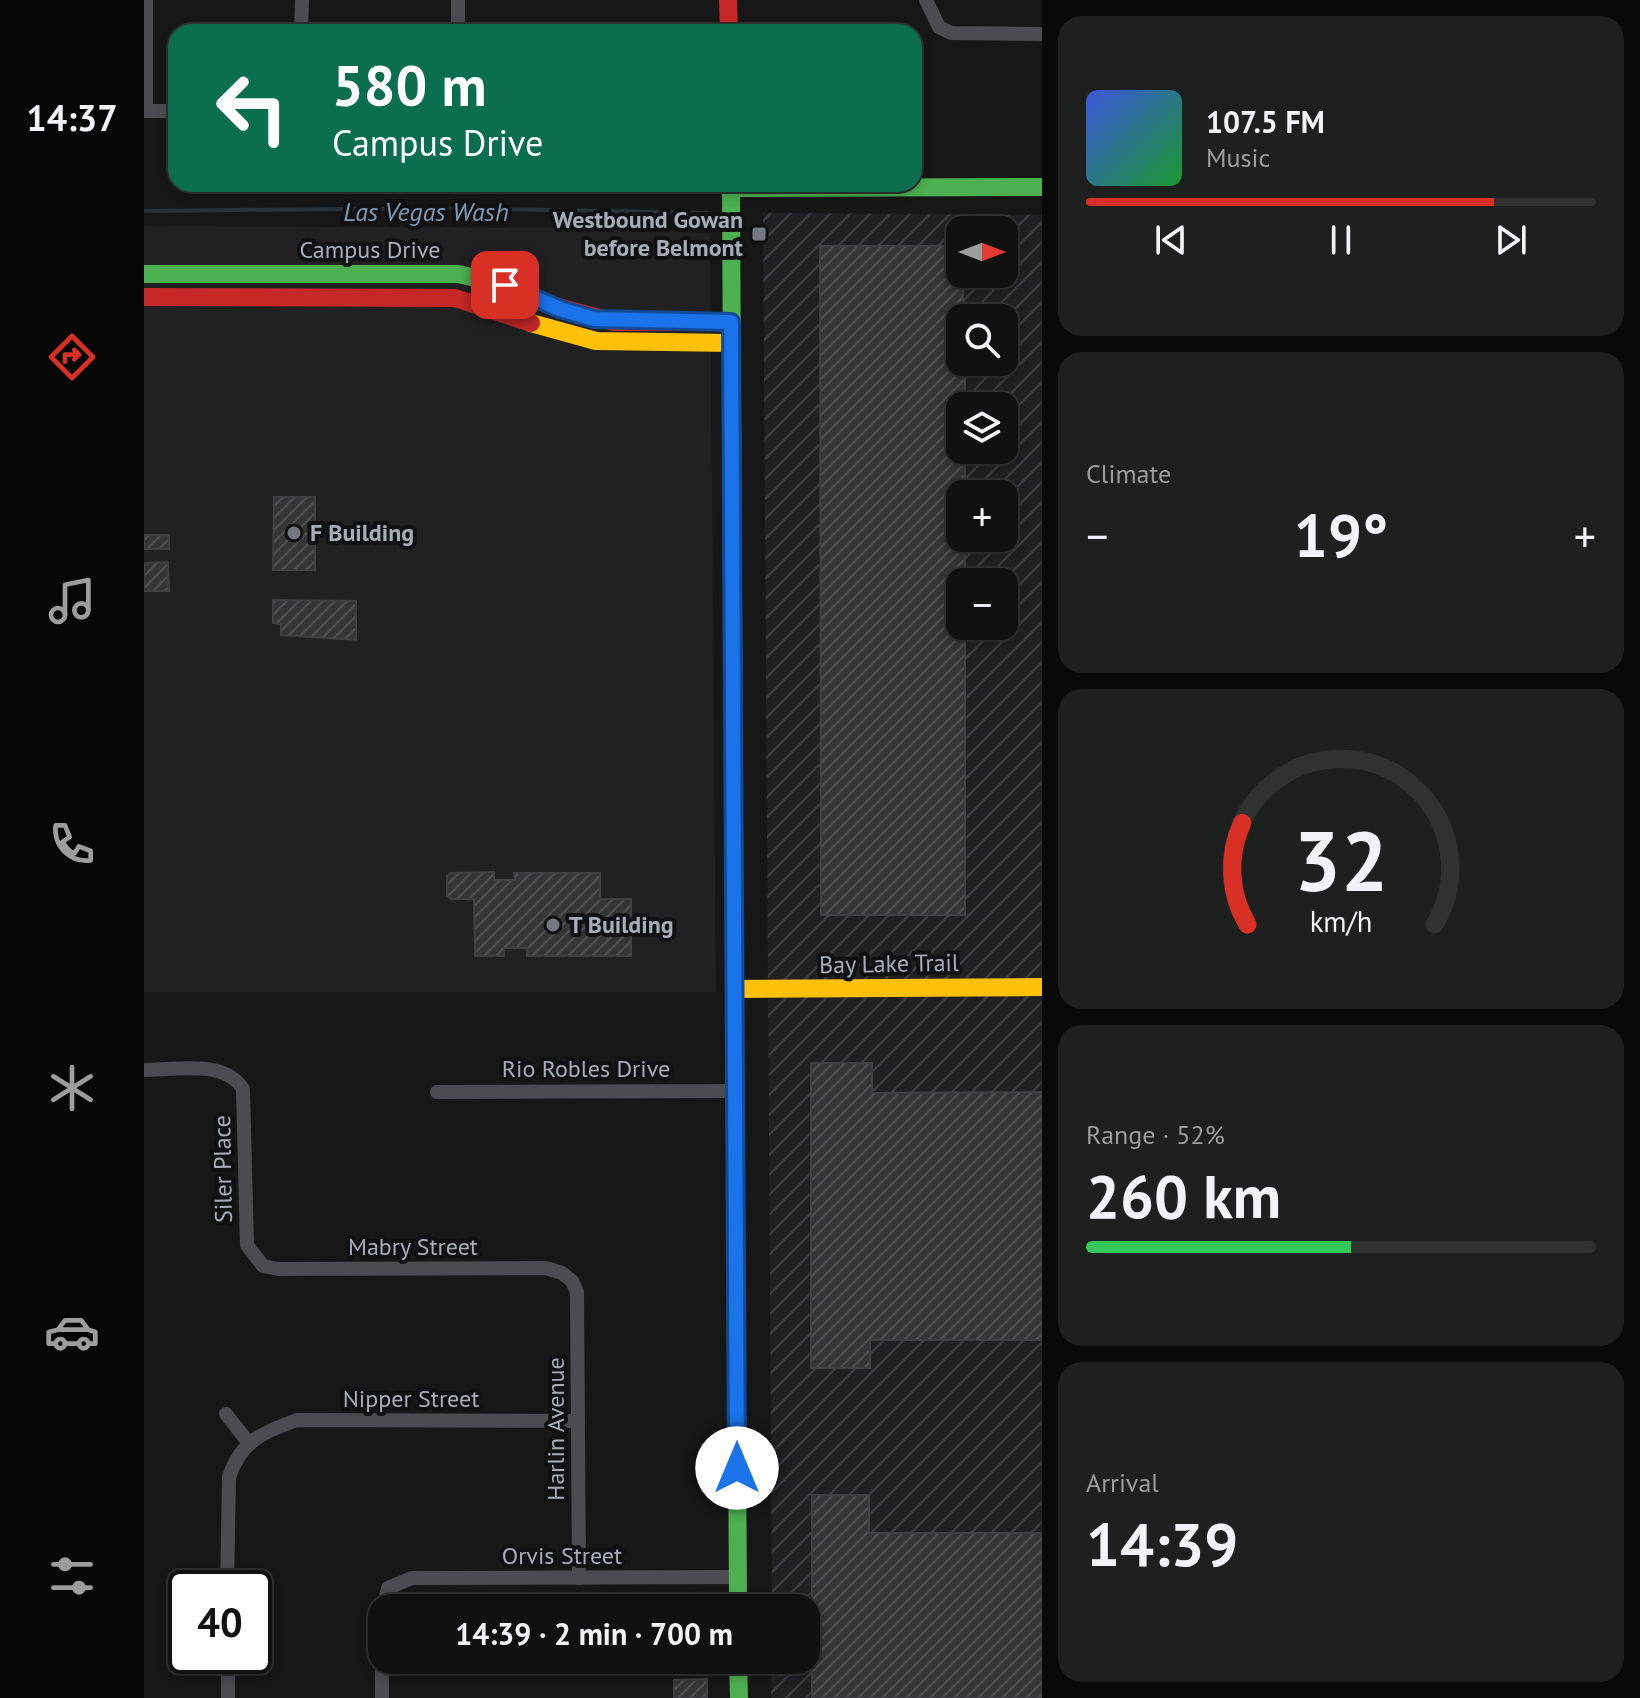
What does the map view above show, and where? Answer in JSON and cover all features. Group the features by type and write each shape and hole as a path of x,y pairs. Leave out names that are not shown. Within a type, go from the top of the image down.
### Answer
{"street":[{"path":"146,0 145,111 168,111"},
{"path":"301,24 302,0"},
{"path":"458,0 458,24"},
{"path":"728,0 729,24"},
{"path":"926,0 939,27 951,33 1042,34"},
{"path":"922,187 1042,187"},
{"path":"731,192 738,1594"},
{"name":"Campus Drive","path":"144,274 458,274 505,285 560,309 594,319 731,322"},
{"path":"233,274 233,297"},
{"name":"Campus Drive","path":"144,297 455,298 491,305 550,330 591,340 731,343"},
{"name":"Bay Lake Trail","path":"737,989 1042,987"},
{"name":"Siler Place","path":"144,1070 221,1070 237,1079 243,1089 247,1245 254,1258"},
{"name":"Rio Robles Drive","path":"437,1092 735,1091"},
{"name":"Mabry Street","path":"254,1258 263,1266 278,1269 546,1268 572,1281"},
{"name":"Harlin Avenue","path":"572,1281 577,1292 579,1578"},
{"path":"226,1414 248,1442 229,1477 227,1570"},
{"name":"Nipper Street","path":"248,1442 259,1434 297,1420 578,1421"},
{"name":"Orvis Street","path":"386,1594 388,1588 412,1578 737,1577"},
{"path":"228,1674 228,1698"},
{"path":"382,1674 382,1698"},
{"path":"738,1674 739,1698"}],"shaded area":[{"path":"763,213 1042,215 1042,1698 771,1698 772,1674 820,1674 820,1594 772,1594"},
{"path":"144,226 627,228 710,233 716,992 144,992"}],"building":[{"path":"820,246 946,246 946,288 963,288 963,304 946,304 946,376 965,376 965,392 946,392 946,464 965,464 965,480 946,480 946,552 965,552 965,568 946,568 946,640 965,640 965,915 821,915"},
{"name":"F Building","path":"274,497 315,497 315,570 273,570"},
{"path":"144,535 169,535 169,549 144,549"},
{"path":"168,562 169,591 144,591 144,563"},
{"path":"273,600 356,601 356,640 281,635 281,624 273,623"},
{"name":"T Building","path":"494,872 494,880 515,880 514,873 600,873 600,899 631,899 631,956 527,956 527,948 504,948 504,956 475,956 474,899 451,899 447,896 447,876 451,873"},
{"path":"811,1063 872,1063 872,1093 1042,1092 1042,1340 870,1340 870,1368 811,1368"},
{"path":"812,1495 869,1495 869,1533 1042,1533 1042,1698 812,1698 812,1674 820,1674 820,1594 812,1594"},
{"path":"707,1679 707,1698 674,1698 674,1680"}],"waterway":[{"name":"Las Vegas Wash","path":"144,211 442,208 708,213"}],"traffic: fast":[{"path":"922,187 1042,187"},
{"path":"731,192 733,609"},
{"path":"144,274 458,274 489,281 547,304"},
{"path":"735,1074 738,1594"},
{"path":"738,1674 739,1698"}],"traffic: slow":[{"path":"531,323 596,341 731,343"},
{"path":"733,609 735,1074"},
{"path":"737,989 1042,987"}],"traffic: jam":[{"path":"728,0 729,24"},
{"path":"144,297 455,298 531,323"},
{"path":"547,304 614,322 731,322"}],"place":[{"name":"Westbound Gowan before Belmont","path":"759,234"},
{"name":"F Building","path":"294,533"},
{"name":"T Building","path":"553,925"}],"route":[{"path":"505,285 560,309 594,319 615,322 731,322 737,989 737,1468"}]}
